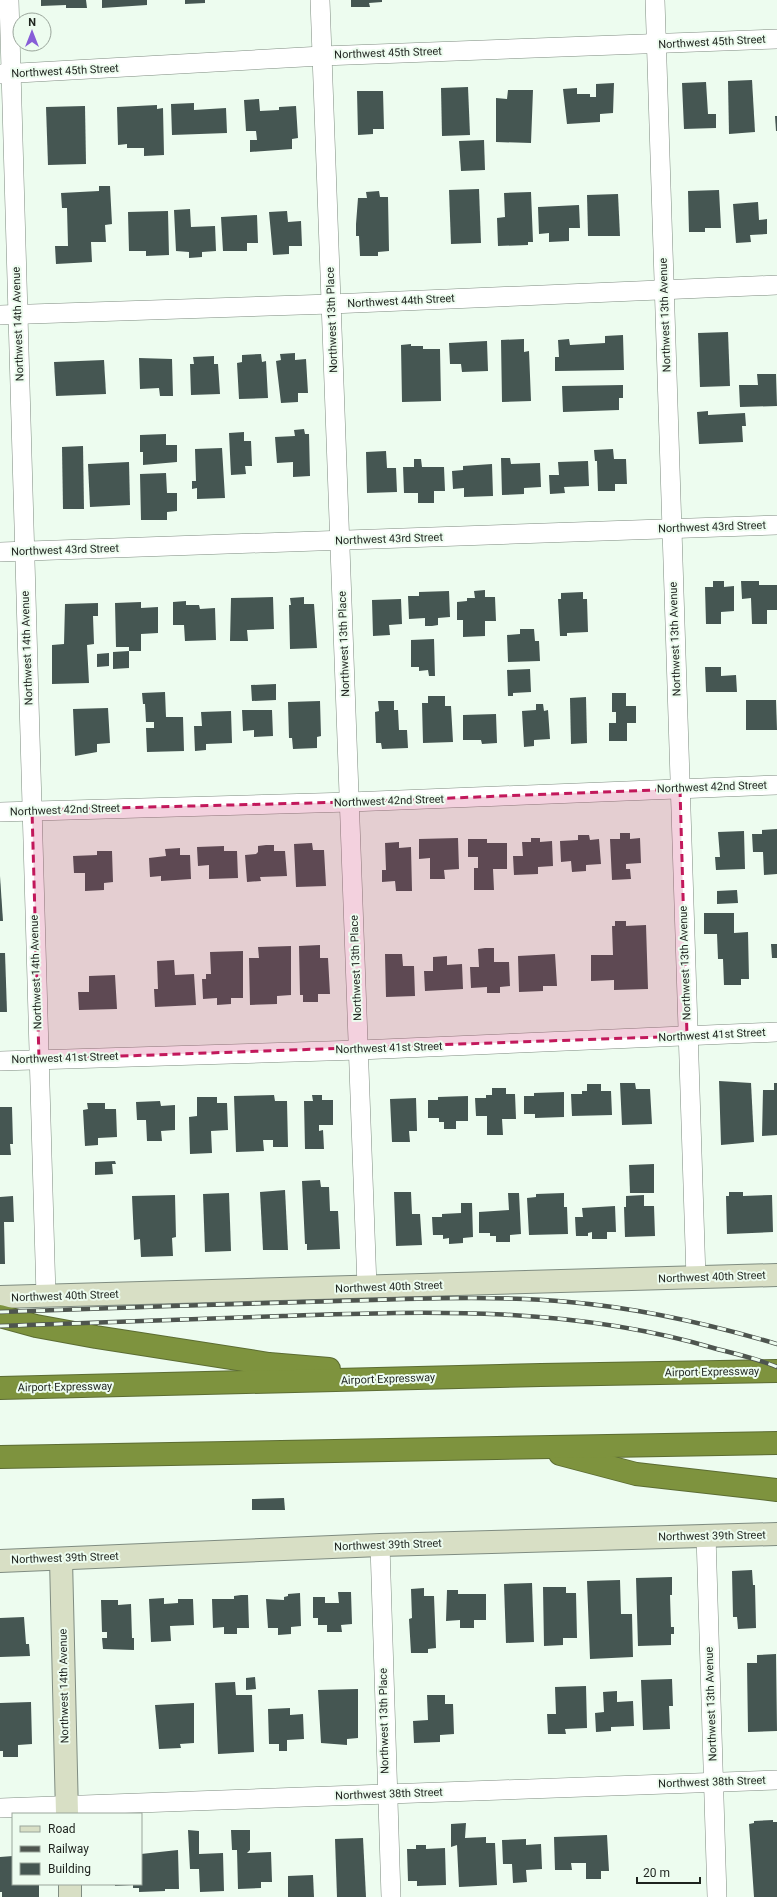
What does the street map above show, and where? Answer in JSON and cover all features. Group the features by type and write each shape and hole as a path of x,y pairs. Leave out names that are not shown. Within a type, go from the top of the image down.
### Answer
{"highway":[{"path":"0,1316 36,1326 88,1336 269,1364 434,1378"},
{"name":"Airport Expressway","path":"0,1388 777,1371"},
{"path":"0,1457 777,1443"},
{"path":"536,1447 636,1474 777,1490"}],"main road":[{"name":"Northwest 40th Street","path":"0,1297 367,1288 777,1275"},
{"name":"Northwest 39th Street","path":"0,1561 380,1546 777,1534"},
{"name":"Northwest 14th Avenue","path":"61,1559 67,1810"},
{"path":"70,1885 70,1897"}],"street":[{"name":"Northwest 14th Avenue","path":"9,0 5,74 9,314 24,551 46,1296"},
{"name":"Northwest 13th Place","path":"320,0 367,1288"},
{"name":"Northwest 13th Avenue","path":"655,0 687,1036 696,1278"},
{"name":"Northwest 45th Street","path":"5,74 322,56 777,39"},
{"name":"Northwest 44th Street","path":"9,314 331,304 777,285"},
{"name":"Northwest 43rd Street","path":"0,552 777,525"},
{"name":"Northwest 42nd Street","path":"0,812 350,802 777,785"},
{"name":"Northwest 41st Street","path":"0,1061 359,1050 777,1032"},
{"name":"Northwest 13th Avenue","path":"706,1535 717,1897"},
{"name":"Northwest 13th Place","path":"380,1546 386,1794 391,1897"},
{"name":"Northwest 38th Street","path":"0,1808 67,1810 386,1794 777,1780"}],"highlighted area":[{"path":"680,789 687,1036 39,1059 32,810 350,802"}],"building":[{"path":"41,0 86,0 87,8 66,8 66,5 41,6"},
{"path":"102,0 147,0 147,5 102,8"},
{"path":"185,0 205,0 205,3 185,4"},
{"path":"351,0 382,0 382,2 369,3 370,7 351,7"},
{"path":"752,80 755,132 729,134 728,81"},
{"path":"706,82 708,114 716,114 716,128 684,129 682,83"},
{"path":"614,83 613,113 600,114 600,122 567,124 563,89 577,88 577,94 590,94 590,97 596,97 596,84"},
{"path":"468,87 470,135 442,136 441,88"},
{"path":"508,90 533,90 531,143 496,142 496,98 507,99"},
{"path":"357,91 383,91 384,129 373,129 373,134 358,135"},
{"path":"259,99 260,111 279,110 279,107 296,106 298,138 292,139 292,149 250,152 250,140 257,140 256,131 246,131 244,100"},
{"path":"194,103 194,110 226,108 227,133 172,135 171,104"},
{"path":"157,105 157,109 163,108 164,155 144,156 144,148 127,148 127,144 118,145 117,107"},
{"path":"85,106 86,164 48,165 46,107"},
{"path":"775,116 777,116 777,131 776,131"},
{"path":"484,140 485,170 461,171 459,141"},
{"path":"99,186 110,186 112,224 105,225 106,242 91,242 92,262 56,264 55,246 68,246 67,208 62,208 61,193 99,191"},
{"path":"479,189 481,243 451,244 449,190"},
{"path":"719,190 721,228 705,228 705,232 689,232 688,191"},
{"path":"379,191 380,197 388,197 389,251 378,252 378,256 360,256 359,236 356,236 358,198 367,198 366,192"},
{"path":"531,192 533,242 528,242 528,245 498,246 497,218 505,217 504,193"},
{"path":"618,194 620,236 588,236 587,195"},
{"path":"758,202 759,220 767,219 767,234 750,235 751,242 736,243 733,204"},
{"path":"579,205 580,228 569,228 569,241 549,242 549,233 539,234 538,207"},
{"path":"190,209 191,227 215,226 216,251 202,252 202,257 189,258 189,252 176,251 174,210"},
{"path":"168,211 169,255 146,256 146,251 129,251 128,212"},
{"path":"287,211 288,222 301,221 302,246 289,246 289,254 273,255 269,212"},
{"path":"257,215 258,243 247,243 247,251 223,251 221,217"},
{"path":"728,332 730,386 700,387 698,333"},
{"path":"623,335 624,370 555,371 555,357 559,357 558,340 569,339 570,345 605,343 605,336"},
{"path":"524,339 524,352 529,351 531,401 502,402 501,340"},
{"path":"487,341 488,371 462,372 461,364 450,364 449,343"},
{"path":"411,344 411,346 423,346 423,349 440,349 441,401 402,402 401,345"},
{"path":"295,353 295,360 306,359 308,393 298,393 298,402 281,403 276,361 281,360 280,354"},
{"path":"261,354 262,362 266,361 268,398 239,399 237,363 242,362 242,355"},
{"path":"214,356 214,364 218,364 220,394 191,395 190,364 194,364 193,357"},
{"path":"139,358 172,359 173,396 160,396 159,388 140,389"},
{"path":"104,360 106,394 56,396 54,362"},
{"path":"757,374 776,374 777,406 740,407 739,385 758,385"},
{"path":"623,385 623,398 619,398 619,410 563,412 562,386"},
{"path":"708,411 708,415 745,413 746,426 742,426 743,442 699,444 697,412"},
{"path":"304,429 305,434 309,434 310,476 293,477 293,462 277,463 275,437 295,436 294,430"},
{"path":"244,432 244,441 251,441 252,466 245,466 246,474 231,475 229,433"},
{"path":"166,434 166,445 177,445 177,462 143,465 143,452 140,452 140,435"},
{"path":"83,446 84,509 63,509 62,447"},
{"path":"222,448 225,498 197,499 197,488 192,489 192,481 196,481 195,449"},
{"path":"613,449 614,459 626,459 627,484 615,484 615,491 598,491 597,461 595,461 594,450"},
{"path":"386,451 387,468 396,468 397,492 367,493 366,452"},
{"path":"501,458 510,458 511,464 540,463 541,487 524,488 524,494 502,495"},
{"path":"414,459 421,459 422,467 444,467 445,491 434,491 434,503 418,503 418,493 404,493 403,467 414,467"},
{"path":"588,461 589,486 564,487 565,493 550,494 549,475 559,475 558,462"},
{"path":"129,462 130,505 90,507 88,464"},
{"path":"492,464 493,496 464,497 464,488 453,489 452,471 463,470 463,466"},
{"path":"166,473 167,493 177,493 177,511 167,512 167,520 141,520 140,474"},
{"path":"713,581 724,581 724,587 734,586 734,611 721,612 721,624 706,624 705,587 713,587"},
{"path":"741,581 759,581 759,585 777,585 777,610 767,610 767,624 752,624 751,598 742,599"},
{"path":"485,590 485,597 495,597 496,621 485,621 485,636 463,637 463,620 457,620 457,602 467,601 467,598 475,598 474,591"},
{"path":"449,591 450,617 438,618 438,625 432,626 425,626 425,618 409,619 408,596 419,596 419,592"},
{"path":"583,592 583,599 587,599 588,632 567,633 567,636 560,636 558,599 561,599 561,593"},
{"path":"273,597 274,629 247,630 248,641 230,641 231,598"},
{"path":"304,597 304,604 314,604 317,648 290,649 290,598"},
{"path":"401,599 402,624 389,625 390,635 373,636 372,600"},
{"path":"186,601 186,605 199,605 200,609 215,608 216,640 185,641 184,625 173,625 173,602"},
{"path":"141,602 141,608 158,607 158,633 141,634 141,651 129,651 129,647 116,647 115,603"},
{"path":"98,603 98,616 93,616 94,644 87,645 89,683 52,684 52,645 64,644 65,604"},
{"path":"520,629 534,629 535,641 539,641 540,661 508,662 507,635 520,634"},
{"path":"434,639 435,676 429,676 428,670 419,671 419,667 411,667 411,640"},
{"path":"129,651 129,668 113,669 113,652"},
{"path":"109,653 109,666 97,667 97,654"},
{"path":"705,667 721,667 721,676 736,675 737,692 706,692"},
{"path":"530,669 531,692 513,693 513,696 508,696 507,670"},
{"path":"276,684 276,700 252,701 251,685"},
{"path":"165,692 166,717 183,717 184,751 147,752 146,728 154,728 154,722 146,722 145,704 143,704 142,693"},
{"path":"612,693 626,693 626,706 636,706 636,723 627,723 627,741 609,741 609,723 616,723 616,712 612,712"},
{"path":"428,696 445,696 445,706 451,706 453,742 423,743 422,703 428,703"},
{"path":"586,697 587,743 571,744 570,698"},
{"path":"746,700 776,700 777,730 746,730"},
{"path":"320,701 321,736 317,737 317,748 293,749 292,738 289,738 288,702"},
{"path":"378,701 394,701 394,710 398,710 399,730 407,730 408,748 382,749 381,743 376,743 375,712 379,711"},
{"path":"536,704 543,704 544,711 548,710 550,739 534,740 534,746 524,747 522,711 536,710"},
{"path":"108,708 110,743 97,744 97,752 75,756 73,709"},
{"path":"242,710 272,710 273,736 254,737 254,730 243,731"},
{"path":"231,711 232,743 206,744 206,750 195,751 194,726 202,726 201,712"},
{"path":"496,714 497,743 482,744 481,740 463,740 463,715"},
{"path":"777,829 777,874 764,875 763,852 753,852 752,834 762,834 762,830"},
{"path":"744,831 745,869 716,870 715,857 720,857 718,832"},
{"path":"620,833 630,833 630,839 640,838 641,863 626,864 626,869 630,869 631,879 612,880 610,839 620,839"},
{"path":"578,835 589,835 590,840 599,839 601,864 586,865 586,871 572,872 571,861 561,862 560,841 578,840"},
{"path":"458,838 459,869 444,870 445,879 430,879 430,858 419,859 419,839"},
{"path":"531,838 540,838 540,842 552,841 553,866 538,867 538,874 514,875 513,856 523,856 522,842 531,842"},
{"path":"468,839 487,839 487,843 507,843 507,869 493,869 494,890 474,890 474,868 478,868 478,857 468,857"},
{"path":"399,842 399,848 411,847 412,891 396,891 395,881 382,882 382,870 386,870 385,843"},
{"path":"312,843 313,850 324,850 326,886 296,887 294,844"},
{"path":"274,845 274,851 285,851 287,876 260,877 261,881 247,882 245,855 256,854 258,852 258,846"},
{"path":"224,846 224,851 237,851 238,878 209,879 209,865 198,866 197,847"},
{"path":"180,848 180,855 190,855 191,879 161,881 161,876 150,877 149,858 166,856 165,849"},
{"path":"97,851 112,851 113,882 104,883 104,890 85,891 85,873 74,873 73,856 97,855"},
{"path":"0,876 3,921 0,921"},
{"path":"737,890 738,903 717,904 717,891"},
{"path":"704,913 734,913 734,933 748,932 749,979 741,979 741,985 724,985 723,959 718,959 717,934 704,934"},
{"path":"615,921 626,921 626,926 646,925 648,989 614,990 614,980 591,981 591,955 613,955 612,926 615,926"},
{"path":"771,944 777,944 777,958 772,958"},
{"path":"320,945 320,958 328,958 330,994 318,994 318,1002 303,1002 303,995 300,995 299,946"},
{"path":"291,946 291,995 277,996 277,1004 250,1005 249,958 259,958 258,947"},
{"path":"494,948 494,962 509,962 510,986 500,987 500,993 487,993 487,987 471,988 470,967 479,967 478,949"},
{"path":"243,951 243,998 231,998 231,1004 217,1005 217,998 203,999 202,979 206,979 206,974 211,974 210,952"},
{"path":"0,953 5,953 7,1012 0,1012"},
{"path":"385,954 402,954 403,966 414,966 415,996 386,997"},
{"path":"555,954 557,986 543,986 543,991 519,992 518,956"},
{"path":"447,956 447,965 462,964 463,989 425,991 424,971 433,971 433,957"},
{"path":"174,960 175,975 194,974 196,1005 155,1007 154,989 158,989 157,961"},
{"path":"115,975 117,1009 79,1010 78,992 89,992 89,976"},
{"path":"719,1081 751,1083 754,1142 721,1145"},
{"path":"620,1083 635,1083 636,1089 650,1089 652,1124 622,1125"},
{"path":"774,1083 777,1083 777,1135 762,1136 763,1090 774,1090"},
{"path":"587,1084 601,1084 601,1091 611,1091 612,1115 572,1116 571,1094 582,1094 582,1091 587,1091"},
{"path":"492,1088 506,1088 506,1094 515,1094 516,1119 502,1119 503,1135 487,1135 487,1116 476,1116 475,1098 486,1098 486,1095 492,1095"},
{"path":"564,1092 564,1117 535,1118 535,1114 524,1114 524,1096 534,1096 534,1093"},
{"path":"274,1095 275,1101 287,1101 288,1147 273,1147 273,1140 263,1140 264,1151 236,1152 234,1096"},
{"path":"312,1095 322,1095 322,1100 333,1100 333,1125 319,1125 319,1131 323,1130 324,1149 305,1149 304,1101 313,1101"},
{"path":"468,1096 468,1121 456,1121 456,1129 444,1129 444,1122 439,1122 439,1118 428,1118 428,1100 438,1100 438,1097"},
{"path":"197,1097 217,1097 217,1103 227,1103 228,1130 211,1131 212,1153 190,1154 189,1117 197,1116"},
{"path":"416,1098 417,1131 409,1131 410,1142 392,1142 390,1099"},
{"path":"160,1101 161,1106 175,1105 175,1130 161,1131 162,1141 147,1141 146,1120 137,1120 136,1102"},
{"path":"87,1103 105,1103 105,1109 116,1109 117,1137 98,1138 98,1145 85,1146 83,1110 88,1109"},
{"path":"0,1107 12,1107 13,1144 10,1144 11,1155 0,1155"},
{"path":"115,1161 116,1164 112,1164 113,1174 95,1175 95,1162"},
{"path":"654,1164 654,1193 630,1193 629,1165"},
{"path":"320,1180 321,1187 329,1187 330,1211 338,1211 340,1249 307,1250 307,1244 305,1244 302,1181"},
{"path":"285,1190 288,1250 263,1250 260,1192"},
{"path":"394,1192 411,1192 412,1214 420,1214 422,1245 396,1246"},
{"path":"729,1192 743,1192 743,1196 772,1195 773,1232 727,1234 726,1196 729,1196"},
{"path":"229,1193 231,1251 205,1252 203,1194"},
{"path":"508,1193 519,1193 521,1234 510,1235 510,1242 496,1242 496,1236 490,1236 490,1233 479,1233 479,1212 509,1210"},
{"path":"564,1193 564,1207 567,1207 568,1234 529,1235 527,1198 536,1197 536,1194"},
{"path":"175,1195 176,1237 172,1238 173,1256 141,1257 140,1239 134,1240 132,1196"},
{"path":"644,1195 644,1206 654,1206 655,1236 625,1237 624,1207 626,1207 626,1196"},
{"path":"13,1196 14,1222 4,1222 5,1264 0,1264 0,1197"},
{"path":"461,1203 472,1203 473,1237 463,1238 463,1243 449,1244 449,1238 443,1239 443,1235 433,1235 432,1217 442,1217 442,1214 461,1213"},
{"path":"615,1206 616,1232 607,1232 607,1239 592,1239 592,1232 588,1233 588,1236 576,1236 575,1217 583,1217 582,1208"},
{"path":"284,1498 285,1510 252,1510 252,1499"},
{"path":"752,1570 753,1585 755,1585 756,1628 738,1629 737,1617 733,1617 732,1571"},
{"path":"672,1577 672,1595 670,1595 671,1627 674,1627 674,1634 671,1634 671,1645 638,1646 636,1578"},
{"path":"620,1580 621,1614 632,1614 633,1657 590,1659 587,1581"},
{"path":"532,1583 534,1642 506,1643 504,1584"},
{"path":"543,1587 566,1587 566,1593 576,1593 577,1638 563,1638 563,1645 544,1646"},
{"path":"424,1588 424,1596 434,1596 436,1648 428,1649 428,1653 411,1653 409,1619 412,1618 411,1589"},
{"path":"447,1590 458,1590 458,1594 486,1594 486,1620 474,1620 474,1628 460,1628 460,1620 446,1621"},
{"path":"338,1592 351,1592 352,1624 341,1625 342,1632 327,1632 327,1625 318,1625 318,1618 313,1618 313,1597 325,1597 325,1603 339,1603"},
{"path":"300,1593 301,1626 291,1627 291,1634 278,1635 278,1628 268,1628 266,1599 284,1600 284,1597 288,1596 288,1594"},
{"path":"248,1595 249,1628 237,1628 237,1634 224,1634 224,1627 213,1628 212,1599 234,1599 234,1596"},
{"path":"164,1598 164,1604 178,1603 178,1599 193,1599 194,1625 170,1626 171,1641 151,1642 149,1599"},
{"path":"101,1600 118,1600 118,1605 131,1604 132,1638 134,1638 134,1650 103,1649 102,1638 107,1638 107,1632 102,1632"},
{"path":"24,1617 26,1644 29,1644 30,1656 0,1657 0,1618"},
{"path":"776,1654 777,1731 748,1732 747,1663 757,1663 757,1655"},
{"path":"255,1677 256,1689 246,1690 246,1678"},
{"path":"672,1679 673,1706 669,1706 670,1729 643,1730 641,1680"},
{"path":"235,1682 236,1695 252,1695 254,1752 218,1754 215,1683"},
{"path":"586,1686 587,1728 565,1729 566,1734 548,1734 547,1714 556,1714 555,1687"},
{"path":"358,1689 358,1738 347,1739 347,1745 321,1743 318,1690"},
{"path":"617,1691 617,1702 633,1701 634,1726 611,1727 611,1731 596,1732 595,1713 604,1712 603,1692"},
{"path":"427,1695 445,1695 445,1704 453,1704 454,1734 440,1735 440,1742 414,1743 413,1721 428,1720"},
{"path":"31,1702 32,1744 18,1745 18,1757 3,1757 3,1751 0,1751 0,1703"},
{"path":"194,1703 194,1743 180,1744 181,1748 159,1749 155,1705"},
{"path":"290,1708 290,1715 303,1714 304,1739 287,1740 287,1751 279,1751 279,1744 269,1744 268,1709"},
{"path":"773,1820 773,1822 777,1822 777,1897 754,1897 749,1824 754,1823 754,1821"},
{"path":"466,1823 465,1838 486,1837 486,1843 495,1843 497,1885 459,1887 457,1845 451,1847 451,1824"},
{"path":"188,1830 199,1831 199,1854 223,1853 224,1891 200,1892 199,1869 190,1869"},
{"path":"231,1830 250,1830 250,1850 247,1853 271,1852 272,1882 261,1882 261,1888 238,1889 237,1850 232,1850"},
{"path":"607,1835 609,1871 601,1871 601,1879 586,1879 586,1863 571,1863 572,1870 555,1870 554,1837"},
{"path":"363,1838 366,1897 337,1897 335,1839"},
{"path":"526,1839 526,1845 541,1844 542,1869 526,1870 527,1882 513,1883 512,1864 503,1864 502,1840"},
{"path":"416,1845 426,1845 426,1849 445,1848 446,1885 417,1886 417,1881 408,1881 407,1849 416,1849"},
{"path":"178,1850 179,1889 139,1892 139,1888 133,1888 133,1885 142,1885 142,1854"},
{"path":"12,1856 12,1885 39,1885 39,1897 2,1897 2,1892 0,1892 0,1857"},
{"path":"313,1875 314,1897 288,1897 288,1876"}],"railway":[{"path":"0,1312 396,1299 454,1298 540,1300 622,1308 726,1330 777,1344"},
{"path":"0,1326 338,1314 502,1314 555,1318 609,1325 663,1335 747,1357 777,1367"}]}
